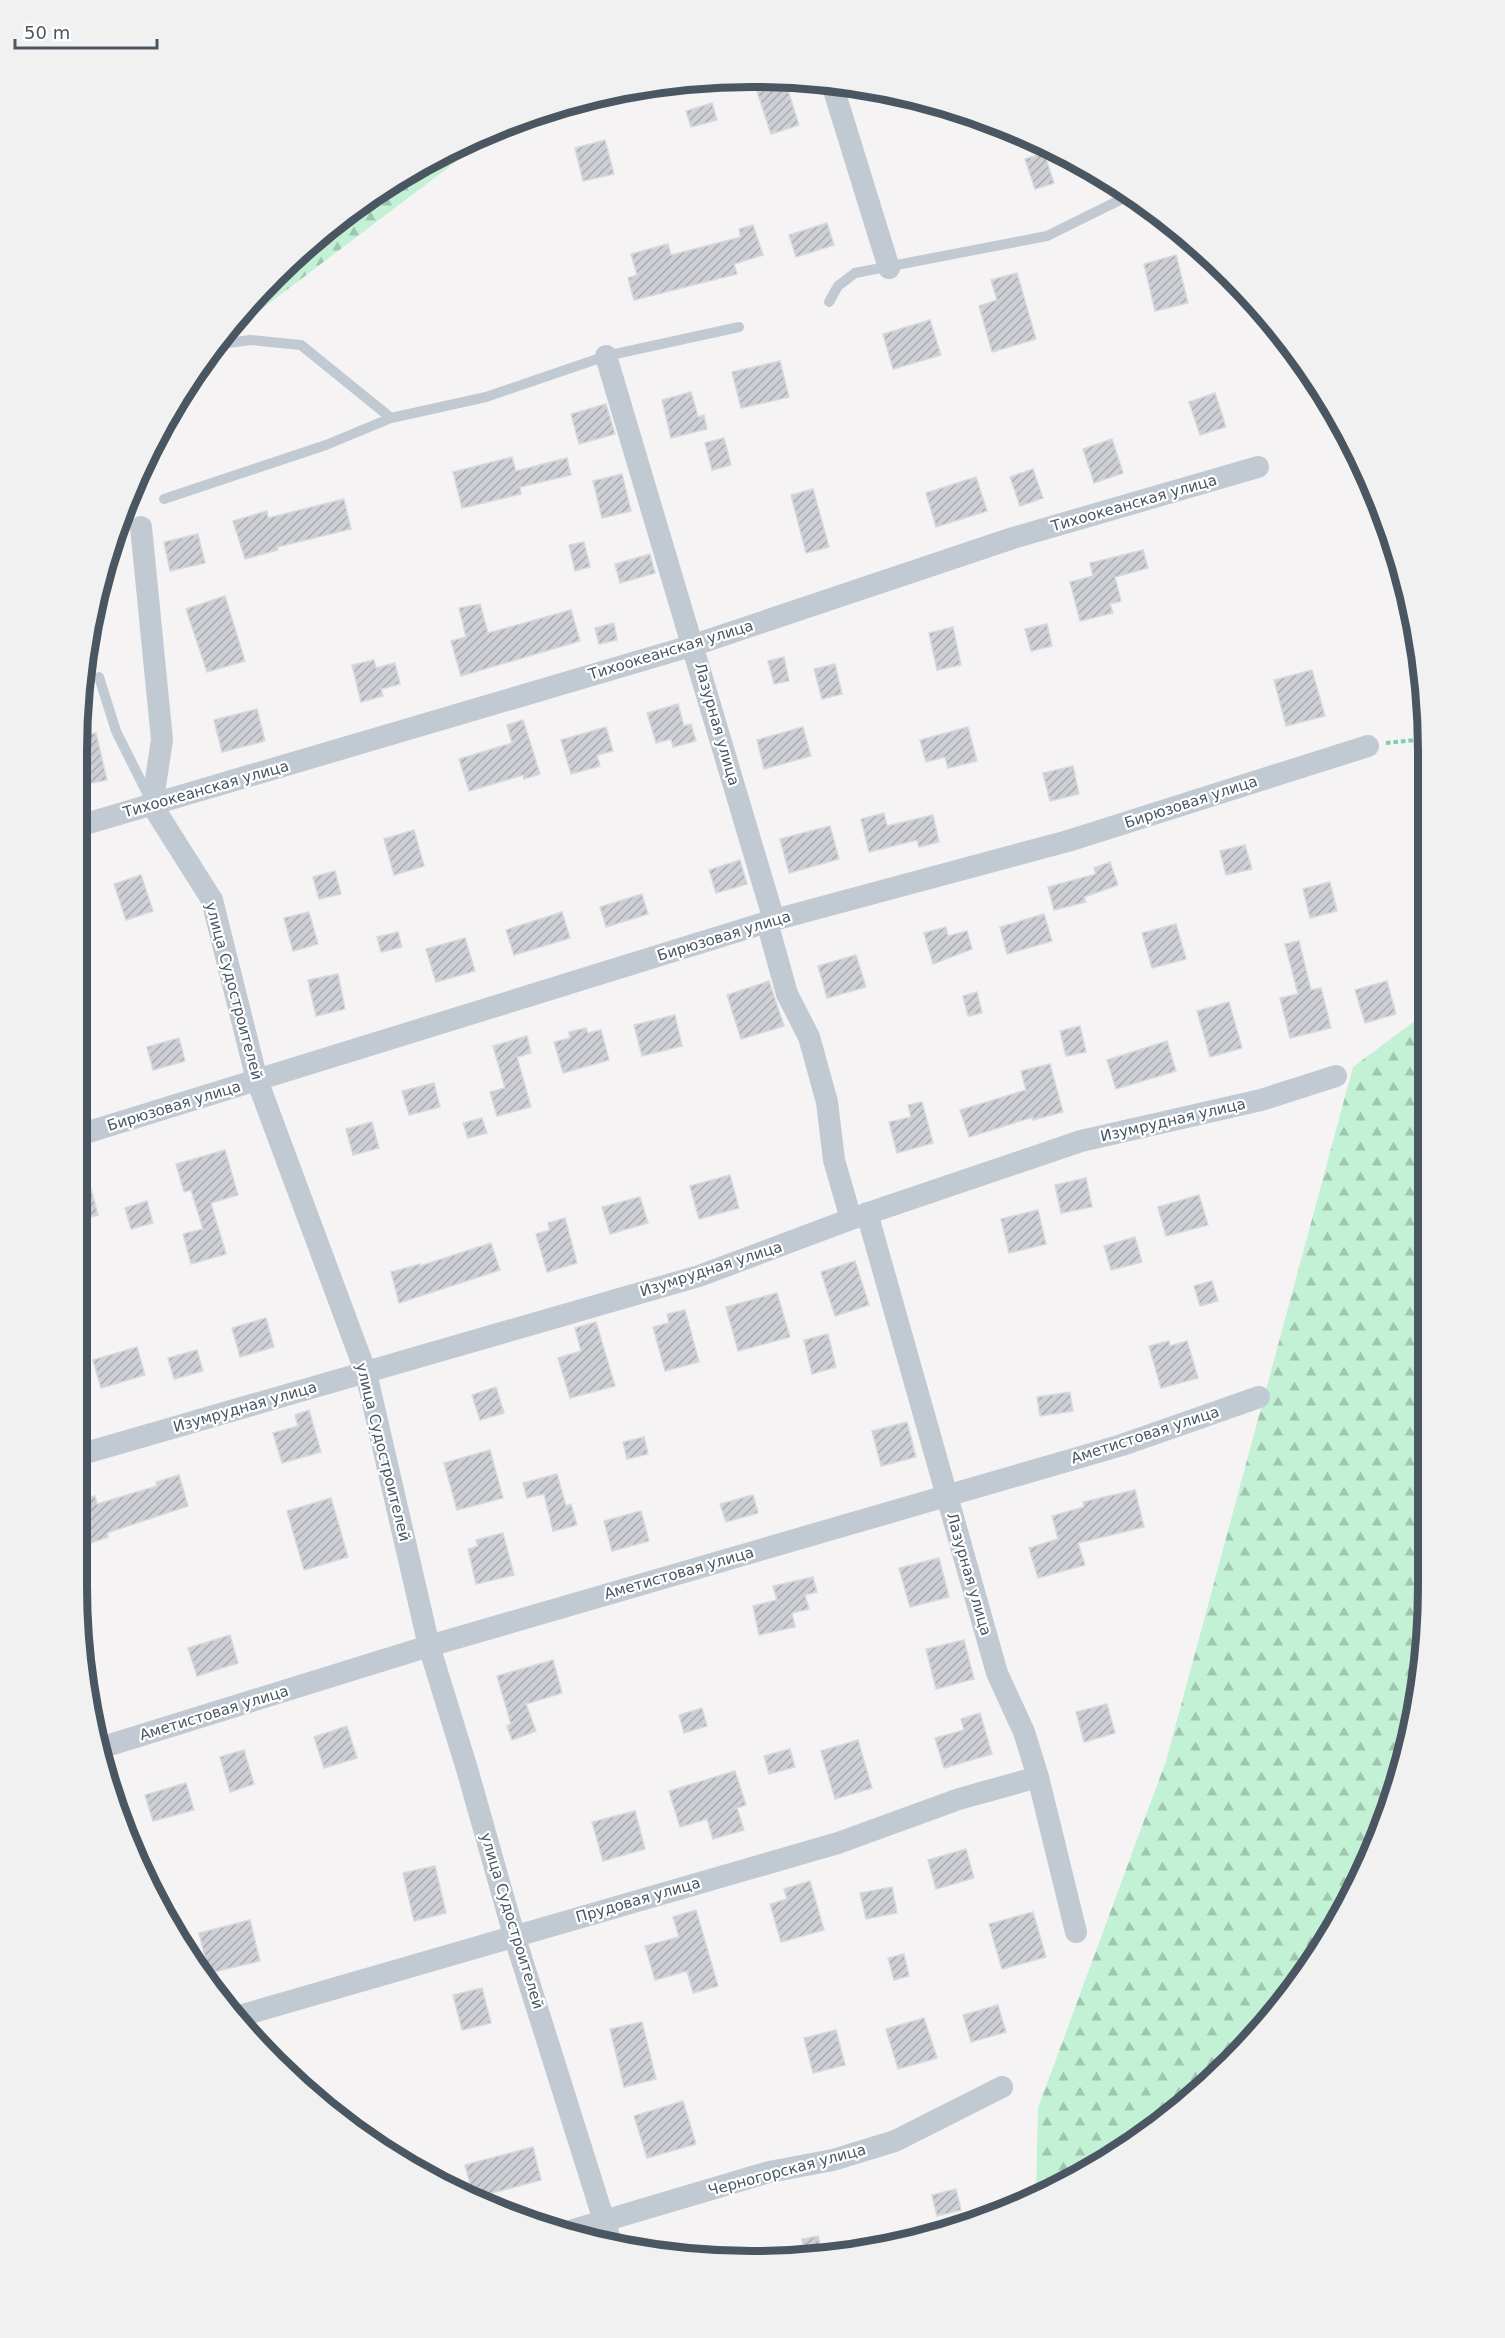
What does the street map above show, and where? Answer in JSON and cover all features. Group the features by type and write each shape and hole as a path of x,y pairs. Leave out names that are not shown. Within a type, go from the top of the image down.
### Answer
{"street":[{"path":"835,92 889,267"},
{"name":"Лазурная улица","path":"606,357 694,645 770,921 787,994 808,1037 821,1080 827,1102 834,1160 859,1216 947,1494 997,1673 1024,1732 1038,1778 1076,1932"},
{"name":"Тихоокеанская улица","path":"87,824 694,645 1012,538 1258,467"},
{"path":"141,527 162,740 152,804"},
{"name":"Бирюзовая улица","path":"87,1132 770,921 1068,841 1368,746"},
{"name":"улица Судостроителей","path":"152,804 212,900 257,1080 366,1373 429,1646 514,1935 609,2235"},
{"name":"Изумрудная улица","path":"87,1453 699,1276 859,1216 1081,1141 1261,1100 1336,1076"},
{"name":"Аметистовая улица","path":"107,1746 429,1646 1122,1445 1259,1397"},
{"name":"Прудовая улица","path":"244,2015 838,1843 959,1799 1038,1778"},
{"name":"Черногорская улица","path":"580,2228 769,2172 833,2160 895,2141 1002,2087"}],"lane":[{"path":"829,302 838,286 855,273 1047,236 1122,199"},
{"path":"164,499 326,445 391,418 486,397 606,357 739,327"},
{"path":"228,343 250,340 301,345 391,418"},
{"path":"99,677 116,731 152,804"}],"path":[{"path":"94,661 99,677"},
{"path":"1368,746 1418,740"}],"green space":[{"path":"471,150 247,320 282,282 347,225 420,176"},
{"path":"1418,1018 1417,1629 1405,1715 1395,1758 1383,1799 1367,1840 1329,1918 1306,1955 1253,2024 1191,2086 1158,2113 1085,2162 1036,2187 1038,2108 1166,1761 1353,1067"}],"building":[{"path":"756,87 787,88 799,125 771,134"},
{"path":"712,103 717,120 691,127 686,111"},
{"path":"605,140 614,174 583,181 575,148"},
{"path":"1042,154 1045,155 1054,183 1035,189 1025,159"},
{"path":"827,223 834,245 796,257 789,235"},
{"path":"753,225 763,255 734,264 737,274 634,300 628,278 637,275 631,254 668,244 671,255 741,237 739,229"},
{"path":"1176,255 1188,303 1155,311 1144,264"},
{"path":"1017,273 1036,339 992,352 979,306 997,300 991,280"},
{"path":"930,320 941,355 893,369 883,334"},
{"path":"780,361 789,397 741,408 732,372"},
{"path":"691,392 698,417 704,415 707,429 671,438 662,400"},
{"path":"1215,393 1226,427 1200,435 1189,402"},
{"path":"606,404 615,434 579,444 571,414"},
{"path":"724,438 731,465 712,470 705,443"},
{"path":"1112,439 1123,473 1094,483 1083,449"},
{"path":"512,457 516,471 567,458 571,475 520,487 521,494 462,508 453,472"},
{"path":"1033,469 1043,498 1020,506 1010,477"},
{"path":"622,474 631,511 602,518 593,481"},
{"path":"976,477 987,511 936,527 926,493"},
{"path":"813,489 829,547 806,553 791,495"},
{"path":"344,499 351,529 277,547 278,550 245,559 233,521 267,511 268,518"},
{"path":"198,534 205,563 170,571 164,542"},
{"path":"584,542 590,567 575,571 569,545"},
{"path":"1143,550 1148,568 1115,577 1121,601 1110,604 1113,613 1080,621 1070,582 1093,576 1090,563"},
{"path":"650,554 655,573 620,583 615,564"},
{"path":"225,596 245,661 207,672 186,609"},
{"path":"480,604 488,633 571,610 580,641 461,676 451,641 466,637 459,608"},
{"path":"614,623 617,640 599,644 595,628"},
{"path":"1047,624 1052,646 1031,651 1025,629"},
{"path":"953,627 961,665 937,670 929,633"},
{"path":"784,657 789,681 774,684 768,661"},
{"path":"374,660 376,668 395,663 400,684 381,689 383,696 361,702 352,665"},
{"path":"835,664 842,694 822,699 814,669"},
{"path":"1312,670 1325,716 1286,726 1274,680"},
{"path":"678,704 684,726 691,724 696,741 673,747 671,739 656,743 647,713"},
{"path":"257,709 265,741 222,752 214,720"},
{"path":"523,720 540,774 524,779 523,775 469,791 459,759 512,743 507,725"},
{"path":"606,727 613,751 597,755 600,766 571,774 561,740"},
{"path":"803,727 811,756 764,769 757,740"},
{"path":"968,727 977,761 948,768 945,757 926,762 920,740"},
{"path":"96,733 107,780 87,784 87,735"},
{"path":"1073,766 1079,794 1050,801 1043,773"},
{"path":"884,813 887,826 933,815 939,842 919,847 917,840 869,852 861,819"},
{"path":"830,826 839,859 789,873 780,839"},
{"path":"414,830 424,866 394,875 384,839"},
{"path":"1245,845 1252,869 1226,875 1220,851"},
{"path":"740,860 747,884 716,893 709,870"},
{"path":"1110,862 1118,885 1084,897 1086,902 1054,910 1048,887 1096,874 1094,868"},
{"path":"335,871 341,894 319,899 313,877"},
{"path":"141,875 153,911 126,920 114,884"},
{"path":"1330,882 1337,911 1310,918 1303,889"},
{"path":"642,894 648,914 606,927 600,907"},
{"path":"309,912 318,944 293,951 284,918"},
{"path":"562,912 570,938 514,955 506,930"},
{"path":"1044,914 1052,941 1007,954 1000,927"},
{"path":"1176,924 1186,959 1152,968 1142,933"},
{"path":"946,927 948,936 967,931 972,949 933,964 924,933"},
{"path":"398,932 402,947 381,952 377,937"},
{"path":"465,938 475,971 436,982 426,949"},
{"path":"1299,941 1311,990 1321,988 1331,1028 1290,1038 1280,998 1298,994 1285,944"},
{"path":"856,955 866,987 827,998 818,966"},
{"path":"338,974 345,1009 316,1016 308,980"},
{"path":"769,981 784,1026 741,1039 727,995"},
{"path":"1387,981 1396,1014 1365,1023 1355,990"},
{"path":"977,992 982,1013 968,1016 963,996"},
{"path":"1229,1002 1242,1048 1210,1057 1197,1011"},
{"path":"675,1015 682,1046 642,1056 634,1025"},
{"path":"1080,1026 1086,1052 1066,1056 1060,1031"},
{"path":"586,1028 588,1033 601,1030 609,1060 563,1073 554,1042 570,1038 569,1032"},
{"path":"527,1036 531,1053 517,1057 531,1107 497,1116 490,1092 505,1088 493,1046"},
{"path":"179,1038 185,1061 153,1070 147,1047"},
{"path":"1167,1041 1176,1071 1116,1089 1107,1060"},
{"path":"1050,1064 1063,1112 1033,1120 1033,1117 969,1137 960,1110 1026,1090 1021,1071"},
{"path":"434,1083 440,1107 409,1115 402,1091"},
{"path":"922,1102 933,1143 897,1153 889,1122 911,1117 908,1105"},
{"path":"482,1118 487,1133 468,1138 463,1123"},
{"path":"372,1122 379,1148 353,1155 346,1129"},
{"path":"225,1150 238,1195 211,1203 226,1254 191,1264 183,1234 203,1229 191,1190 184,1192 176,1164"},
{"path":"87,1174 98,1215 87,1218"},
{"path":"730,1175 739,1208 699,1219 690,1186"},
{"path":"1086,1178 1092,1207 1061,1213 1055,1185"},
{"path":"1199,1195 1208,1225 1166,1236 1158,1207"},
{"path":"640,1197 648,1223 610,1234 602,1207"},
{"path":"147,1201 153,1223 131,1229 125,1208"},
{"path":"1038,1210 1046,1244 1009,1253 1001,1219"},
{"path":"565,1218 577,1263 547,1272 536,1234 550,1230 548,1223"},
{"path":"1135,1237 1142,1262 1111,1270 1104,1246"},
{"path":"491,1243 500,1270 399,1303 391,1272 420,1264 420,1266"},
{"path":"855,1261 869,1305 835,1316 821,1272"},
{"path":"1212,1281 1218,1301 1200,1306 1194,1286"},
{"path":"777,1293 790,1337 738,1351 726,1307"},
{"path":"685,1310 699,1362 665,1371 653,1327 669,1323 667,1314"},
{"path":"266,1318 274,1347 240,1357 232,1328"},
{"path":"596,1322 615,1386 570,1398 558,1358 581,1351 575,1328"},
{"path":"828,1334 836,1367 812,1374 804,1340"},
{"path":"1169,1341 1170,1346 1187,1341 1198,1378 1161,1388 1149,1346"},
{"path":"137,1347 145,1375 101,1388 93,1360"},
{"path":"197,1350 203,1371 174,1379 168,1358"},
{"path":"496,1387 504,1413 480,1420 472,1395"},
{"path":"1070,1392 1073,1411 1040,1416 1037,1397"},
{"path":"309,1410 321,1452 282,1463 273,1433 298,1426 295,1415"},
{"path":"907,1422 916,1457 881,1466 872,1431"},
{"path":"644,1437 648,1454 627,1459 623,1442"},
{"path":"490,1450 503,1498 457,1510 444,1463"},
{"path":"557,1474 566,1506 571,1504 577,1525 553,1531 544,1494 527,1498 523,1483"},
{"path":"179,1475 188,1506 107,1533 108,1537 87,1544 87,1498 95,1496 97,1504 157,1486 156,1482"},
{"path":"1135,1490 1144,1527 1078,1543 1085,1565 1038,1578 1029,1548 1058,1539 1052,1516 1084,1507 1083,1502"},
{"path":"753,1495 758,1513 726,1522 720,1504"},
{"path":"331,1498 348,1557 304,1570 287,1511"},
{"path":"641,1511 649,1541 612,1551 604,1521"},
{"path":"503,1533 514,1575 476,1584 468,1549 478,1546 476,1540"},
{"path":"939,1558 949,1597 910,1607 899,1568"},
{"path":"813,1577 817,1592 805,1595 809,1609 792,1613 795,1627 759,1635 753,1606 777,1600 773,1586"},
{"path":"230,1635 238,1663 197,1676 188,1648"},
{"path":"964,1640 974,1679 936,1689 926,1649"},
{"path":"553,1660 562,1693 526,1704 536,1731 512,1740 507,1726 511,1724 497,1676"},
{"path":"1107,1704 1115,1733 1084,1742 1076,1712"},
{"path":"702,1708 707,1726 684,1733 679,1715"},
{"path":"980,1713 992,1754 944,1768 935,1738 964,1730 961,1719"},
{"path":"347,1726 357,1758 324,1768 314,1737"},
{"path":"858,1740 872,1788 835,1799 821,1751"},
{"path":"790,1749 795,1767 769,1774 764,1756"},
{"path":"244,1750 254,1784 230,1792 220,1757"},
{"path":"735,1771 746,1805 737,1808 744,1830 713,1839 707,1819 680,1827 669,1791"},
{"path":"186,1783 194,1810 153,1821 145,1795"},
{"path":"635,1811 645,1849 603,1861 592,1822"},
{"path":"966,1849 974,1878 936,1889 928,1860"},
{"path":"435,1866 446,1913 414,1921 403,1873"},
{"path":"810,1881 824,1930 781,1942 770,1904 787,1899 784,1889"},
{"path":"892,1887 897,1913 866,1919 860,1893"},
{"path":"696,1910 718,1986 693,1993 687,1971 655,1980 645,1946 679,1937 673,1917"},
{"path":"1033,1912 1046,1957 1002,1969 989,1924"},
{"path":"250,1920 260,1961 212,1972 207,1967 199,1933"},
{"path":"904,1954 909,1976 894,1980 888,1958"},
{"path":"482,1988 491,2023 462,2030 453,1995"},
{"path":"998,2005 1006,2032 971,2042 963,2015"},
{"path":"924,2018 937,2058 898,2069 886,2029"},
{"path":"642,2022 656,2079 624,2087 610,2029"},
{"path":"836,2030 845,2065 813,2073 804,2038"},
{"path":"683,2101 696,2144 647,2158 634,2116"},
{"path":"533,2147 541,2180 486,2195 471,2188 465,2165"},
{"path":"956,2189 961,2210 937,2216 932,2195"},
{"path":"818,2236 821,2247 804,2249 802,2239"}]}
